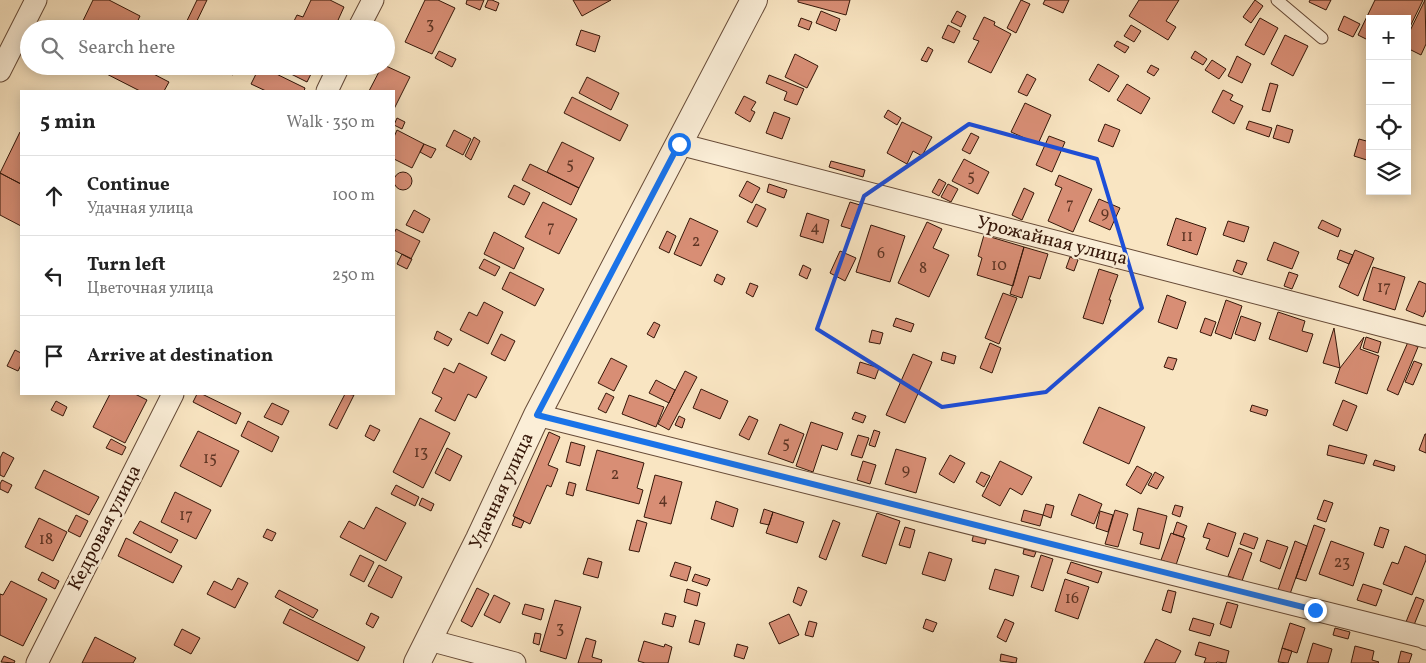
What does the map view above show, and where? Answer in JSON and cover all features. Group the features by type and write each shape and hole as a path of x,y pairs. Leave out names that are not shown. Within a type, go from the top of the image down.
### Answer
{"street":[{"path":"25,20 36,0"},
{"path":"363,20 373,0"},
{"name":"Удачная улица","path":"417,663 479,539 537,415 754,0"},
{"path":"1,66 20,30"},
{"path":"327,90 335,75"},
{"name":"Урожайная улица","path":"679,144 1426,337"},
{"name":"Кедровая улица","path":"37,663 172,395"},
{"path":"537,415 1426,639"},
{"path":"428,640 514,663"}],"lane":[{"path":"1277,0 1322,38"}],"highlighted area":[{"path":"969,124 1097,159 1142,308 1046,392 942,407 817,329 864,196"}],"building":[{"path":"93,0 109,0 140,16 138,20 83,20"},
{"path":"197,0 207,0 197,20 187,20"},
{"path":"311,0 330,0 344,7 338,20 294,20 297,15 303,17"},
{"path":"425,0 438,0 455,8 432,54 405,42"},
{"path":"467,0 484,0 480,10 466,4"},
{"path":"488,0 499,3 496,11 485,7"},
{"path":"573,0 611,0 582,16"},
{"path":"798,0 850,0 846,15 798,2"},
{"path":"1021,0 1030,4 1016,33 1007,28"},
{"path":"1045,0 1069,0 1063,13 1043,4"},
{"path":"1139,0 1179,0 1166,21 1176,27 1168,40 1129,16"},
{"path":"1255,0 1263,6 1251,23 1243,17"},
{"path":"1310,0 1331,0 1326,10 1309,2"},
{"path":"1375,0 1423,0 1411,25 1411,15 1368,15"},
{"path":"1425,0 1426,44 1421,55 1411,50 1411,29"},
{"path":"821,11 840,19 836,31 816,23"},
{"path":"957,11 966,16 961,27 951,22"},
{"path":"1344,16 1360,24 1353,37 1338,30"},
{"path":"984,17 995,22 994,25 1011,34 991,73 968,62 979,41 973,39"},
{"path":"801,18 812,22 809,30 798,26"},
{"path":"1260,18 1278,28 1264,55 1245,45"},
{"path":"1366,19 1366,39 1358,35"},
{"path":"948,25 960,31 954,43 942,38"},
{"path":"1131,25 1141,31 1134,42 1124,36"},
{"path":"581,30 600,36 595,52 576,45"},
{"path":"1285,35 1308,46 1293,76 1271,64"},
{"path":"1117,41 1129,47 1125,53 1114,46"},
{"path":"928,47 933,50 927,62 921,60"},
{"path":"439,51 456,59 452,67 435,58"},
{"path":"1195,51 1207,59 1203,65 1191,58"},
{"path":"795,54 818,66 807,88 785,77"},
{"path":"1237,56 1251,64 1242,83 1228,76"},
{"path":"1212,60 1226,69 1219,79 1205,70"},
{"path":"1098,64 1119,76 1109,92 1089,80"},
{"path":"1151,65 1159,69 1154,76 1147,72"},
{"path":"395,70 410,77 395,107 395,90 370,90 377,75 395,75"},
{"path":"1027,74 1036,79 1027,96 1018,92"},
{"path":"109,75 155,75 169,82 165,90 138,90"},
{"path":"256,75 278,75 305,88 304,90 264,90 251,84"},
{"path":"293,75 310,75 307,82"},
{"path":"769,75 804,89 797,105 784,100 787,92 766,83"},
{"path":"587,77 619,93 611,110 579,93"},
{"path":"1270,83 1278,85 1270,112 1262,110"},
{"path":"1127,84 1150,98 1141,114 1117,100"},
{"path":"1223,90 1233,95 1230,100 1243,106 1234,124 1212,112"},
{"path":"744,96 756,102 751,110 755,112 750,122 735,113"},
{"path":"572,97 628,125 620,141 564,113"},
{"path":"1025,103 1051,115 1038,144 1011,132"},
{"path":"888,110 901,118 897,125 884,117"},
{"path":"774,112 790,118 782,139 766,133"},
{"path":"397,118 405,122 402,129 395,126"},
{"path":"1249,121 1272,128 1269,137 1246,129"},
{"path":"902,122 932,137 922,156 913,151 907,164 887,153"},
{"path":"1105,124 1120,130 1113,147 1098,141"},
{"path":"1277,125 1293,130 1289,143 1273,138"},
{"path":"397,130 424,144 412,168 395,160 395,135"},
{"path":"454,130 471,139 463,155 446,146"},
{"path":"20,132 20,183 0,173"},
{"path":"971,133 979,137 970,154 962,150"},
{"path":"1049,136 1065,142 1052,172 1036,165"},
{"path":"474,137 480,141 471,160 465,156"},
{"path":"1359,139 1366,141 1366,160 1354,156"},
{"path":"562,142 594,158 579,188 547,172"},
{"path":"424,144 436,149 431,158 420,152"},
{"path":"964,159 989,172 978,194 952,181"},
{"path":"831,161 865,170 863,177 829,167"},
{"path":"530,164 579,188 571,205 522,180"},
{"path":"0,173 20,183 20,225 0,215"},
{"path":"400,173 406,173 411,178 411,184 406,189 400,189 395,184 395,178"},
{"path":"1059,175 1092,189 1073,232 1048,221 1062,188 1055,185"},
{"path":"939,179 946,183 939,196 932,192"},
{"path":"747,181 760,188 752,203 739,196"},
{"path":"769,184 787,190 784,198 767,192"},
{"path":"948,184 958,189 951,202 941,197"},
{"path":"514,185 530,193 524,205 508,197"},
{"path":"1024,188 1034,193 1022,220 1012,215"},
{"path":"1099,199 1120,208 1110,230 1089,221"},
{"path":"543,202 577,219 559,254 525,237"},
{"path":"850,202 860,205 851,229 841,226"},
{"path":"756,204 766,209 757,227 747,222"},
{"path":"414,210 430,219 423,233 406,225"},
{"path":"807,213 829,220 823,243 800,236"},
{"path":"690,218 718,231 701,266 674,254"},
{"path":"1176,218 1206,228 1197,255 1167,245"},
{"path":"1322,220 1341,229 1338,237 1318,228"},
{"path":"1228,221 1249,227 1244,242 1223,235"},
{"path":"927,222 942,229 933,248 949,255 929,297 898,283"},
{"path":"871,225 905,236 890,282 856,272"},
{"path":"396,229 420,241 411,259 395,251"},
{"path":"667,231 676,236 669,253 659,248"},
{"path":"494,232 524,248 514,269 484,254"},
{"path":"984,235 1024,247 1013,286 977,275 982,258 978,256"},
{"path":"1274,242 1299,252 1292,269 1267,260"},
{"path":"1024,247 1048,254 1040,279 1029,276 1022,298 1010,294"},
{"path":"1340,250 1353,255 1349,264 1337,259"},
{"path":"1355,250 1374,258 1358,296 1339,287"},
{"path":"840,251 856,258 845,281 830,273"},
{"path":"402,254 412,259 407,269 397,264"},
{"path":"1070,257 1078,260 1074,271 1066,268"},
{"path":"484,259 500,267 495,276 479,268"},
{"path":"1237,260 1247,263 1242,275 1233,271"},
{"path":"803,265 811,269 807,279 799,275"},
{"path":"1373,267 1405,277 1395,310 1363,300"},
{"path":"1099,269 1118,275 1103,324 1083,318"},
{"path":"510,272 544,289 535,306 502,289"},
{"path":"1289,272 1298,275 1292,289 1284,286"},
{"path":"717,274 725,278 722,285 714,281"},
{"path":"1419,281 1426,284 1426,310 1423,317 1406,310"},
{"path":"750,283 758,286 753,297 746,293"},
{"path":"1003,293 1017,298 999,344 985,338"},
{"path":"1167,295 1186,302 1177,329 1158,322"},
{"path":"1226,300 1242,306 1231,339 1215,333"},
{"path":"484,302 503,312 488,344 460,330 469,312 477,316"},
{"path":"1278,312 1305,321 1302,331 1313,334 1307,352 1269,339"},
{"path":"1241,316 1261,323 1255,341 1235,334"},
{"path":"896,318 914,324 911,332 893,326"},
{"path":"1205,318 1216,322 1211,336 1200,332"},
{"path":"654,322 660,325 654,338 647,334"},
{"path":"1334,328 1340,368 1323,363"},
{"path":"872,330 883,333 880,344 869,342"},
{"path":"437,331 452,339 448,346 434,339"},
{"path":"501,334 515,341 505,361 491,354"},
{"path":"1364,337 1360,349 1379,356 1367,394 1335,383 1340,368"},
{"path":"1366,337 1381,342 1378,353 1363,348"},
{"path":"1408,342 1418,347 1398,395 1387,390"},
{"path":"990,343 1001,348 992,373 980,368"},
{"path":"15,350 20,352 20,367 18,371 7,366"},
{"path":"943,352 956,356 954,364 941,360"},
{"path":"913,354 932,362 905,423 886,415"},
{"path":"1168,357 1177,359 1173,370 1164,367"},
{"path":"611,358 627,366 614,391 598,383"},
{"path":"1414,361 1422,364 1413,385 1405,382"},
{"path":"860,362 879,368 875,379 857,373"},
{"path":"459,363 487,377 476,398 468,394 455,421 435,411 442,398 432,393 444,368 454,373"},
{"path":"685,371 697,377 669,430 658,424"},
{"path":"656,380 675,390 669,403 649,393"},
{"path":"701,389 728,401 720,419 693,408"},
{"path":"606,393 614,397 606,413 598,409"},
{"path":"109,395 137,395 147,400 125,443 93,427"},
{"path":"196,395 204,395 241,413 236,424 193,402"},
{"path":"344,395 354,395 337,429 329,425"},
{"path":"629,395 664,407 656,427 622,414"},
{"path":"1343,400 1357,406 1347,431 1333,425"},
{"path":"56,401 67,407 63,416 51,410"},
{"path":"272,403 289,411 282,425 264,417"},
{"path":"1252,405 1268,410 1266,416 1250,411"},
{"path":"1099,407 1145,427 1129,464 1083,443"},
{"path":"855,412 866,416 863,423 852,419"},
{"path":"679,416 685,419 682,428 675,425"},
{"path":"749,416 758,420 749,440 739,435"},
{"path":"420,418 450,433 423,488 393,472"},
{"path":"248,421 279,437 272,452 241,436"},
{"path":"811,422 843,433 837,450 822,445 813,472 796,466"},
{"path":"780,424 804,434 793,463 768,454"},
{"path":"370,425 380,430 374,441 365,436"},
{"path":"874,430 880,432 875,447 869,445"},
{"path":"198,431 239,451 221,487 180,466"},
{"path":"549,432 560,437 548,465 558,469 551,487 547,485 530,524 513,516"},
{"path":"1426,434 1426,453 1419,450"},
{"path":"858,435 869,438 862,458 851,455"},
{"path":"111,439 126,447 122,455 106,448"},
{"path":"571,442 585,446 580,466 566,462"},
{"path":"1329,445 1367,455 1364,464 1327,455"},
{"path":"447,448 462,456 450,481 435,473"},
{"path":"896,449 926,458 916,493 885,484"},
{"path":"597,450 644,463 637,488 643,490 639,504 586,490"},
{"path":"3,452 14,458 4,477 0,475 0,458"},
{"path":"950,455 965,463 954,483 939,474"},
{"path":"1375,460 1395,466 1394,471 1373,465"},
{"path":"863,461 876,465 870,484 857,480"},
{"path":"1000,461 1032,477 1022,495 1010,488 1000,506 982,496"},
{"path":"1137,466 1152,474 1141,494 1126,485"},
{"path":"44,470 99,497 89,515 35,488"},
{"path":"981,472 990,476 984,487 976,482"},
{"path":"1155,472 1164,477 1157,489 1148,485"},
{"path":"655,475 682,482 671,524 644,517"},
{"path":"2,480 12,485 8,493 0,489"},
{"path":"569,482 576,484 573,496 566,494"},
{"path":"396,485 419,497 415,506 391,494"},
{"path":"175,492 211,510 196,539 161,522"},
{"path":"1079,494 1102,504 1094,524 1071,515"},
{"path":"422,498 434,504 431,511 419,505"},
{"path":"1324,500 1333,503 1326,522 1317,519"},
{"path":"716,501 738,509 733,527 711,519"},
{"path":"1046,504 1054,506 1051,518 1043,515"},
{"path":"1175,505 1183,507 1180,517 1172,514"},
{"path":"376,507 406,523 386,561 340,537 349,521 364,529"},
{"path":"1138,508 1167,516 1159,549 1140,544 1143,533 1133,530"},
{"path":"764,509 773,512 769,525 760,523"},
{"path":"1024,510 1043,515 1040,526 1021,521"},
{"path":"1115,510 1128,514 1118,547 1105,544"},
{"path":"1100,511 1113,515 1108,532 1096,528"},
{"path":"773,512 804,522 797,543 766,533"},
{"path":"877,513 900,521 886,564 862,556"},
{"path":"76,515 88,521 80,537 68,531"},
{"path":"515,517 524,521 521,528 512,525"},
{"path":"39,518 67,532 53,561 25,547"},
{"path":"637,520 647,523 639,552 629,550"},
{"path":"833,520 840,523 826,560 819,557"},
{"path":"140,521 178,540 171,553 133,533"},
{"path":"1177,522 1187,526 1183,537 1173,534"},
{"path":"1208,523 1236,533 1228,557 1206,549 1210,539 1203,537"},
{"path":"1314,525 1325,529 1306,581 1296,578"},
{"path":"905,527 915,530 910,548 899,545"},
{"path":"1380,527 1389,530 1383,548 1374,545"},
{"path":"267,529 276,533 272,541 263,537"},
{"path":"974,533 987,537 985,544 972,541"},
{"path":"1171,533 1185,538 1176,565 1161,560"},
{"path":"1244,533 1258,538 1254,549 1240,544"},
{"path":"126,538 182,566 173,583 118,556"},
{"path":"1267,540 1288,547 1280,569 1260,561"},
{"path":"1295,541 1307,546 1290,594 1278,590"},
{"path":"1331,541 1364,553 1353,586 1319,574"},
{"path":"1405,546 1426,555 1426,560 1412,595 1383,584 1392,562 1398,564"},
{"path":"1239,548 1252,553 1242,581 1228,576"},
{"path":"1024,549 1036,552 1034,557 1023,554"},
{"path":"929,552 952,559 945,581 922,574"},
{"path":"360,555 374,562 364,582 350,575"},
{"path":"1041,555 1053,559 1043,591 1031,587"},
{"path":"588,558 602,562 598,578 583,574"},
{"path":"675,562 691,567 687,581 670,576"},
{"path":"1071,562 1102,572 1098,583 1067,573"},
{"path":"379,565 402,577 392,598 368,586"},
{"path":"995,569 1019,576 1013,596 989,589"},
{"path":"42,572 59,581 55,589 38,580"},
{"path":"695,574 710,579 707,586 692,581"},
{"path":"238,578 248,583 235,608 207,594 214,581 232,590"},
{"path":"1065,579 1089,587 1078,619 1055,611"},
{"path":"11,581 47,599 23,646 0,635 0,594 3,595"},
{"path":"1363,584 1382,590 1376,606 1357,600"},
{"path":"798,587 807,591 801,606 793,602"},
{"path":"477,588 489,594 472,627 461,621"},
{"path":"687,589 700,593 697,606 684,602"},
{"path":"279,590 318,610 313,618 275,597"},
{"path":"1168,590 1176,592 1171,613 1162,610"},
{"path":"494,595 510,603 500,623 484,615"},
{"path":"1416,597 1424,600 1414,625 1406,622"},
{"path":"555,600 581,607 566,659 540,651"},
{"path":"1227,602 1238,605 1231,628 1220,624"},
{"path":"525,604 544,609 541,620 522,614"},
{"path":"290,609 365,647 358,661 283,623"},
{"path":"371,613 379,617 373,628 366,624"},
{"path":"665,613 676,616 673,627 662,624"},
{"path":"789,614 799,635 779,644 769,623"},
{"path":"1193,618 1214,624 1210,636 1189,630"},
{"path":"926,619 937,623 933,632 923,628"},
{"path":"1005,619 1014,623 1006,642 997,637"},
{"path":"695,620 705,623 699,645 689,642"},
{"path":"809,621 817,623 813,637 805,635"},
{"path":"1290,623 1305,628 1297,653 1282,648"},
{"path":"1335,628 1350,632 1348,639 1333,635"},
{"path":"182,629 200,638 191,654 174,645"},
{"path":"535,633 541,634 539,645 533,643"},
{"path":"95,637 136,658 133,663 82,663"},
{"path":"586,638 596,641 592,657 602,660 601,663 578,663"},
{"path":"1156,639 1181,651 1175,663 1144,663"},
{"path":"644,641 664,647 665,644 672,647 668,663 645,663 638,661"},
{"path":"1199,642 1229,651 1226,663 1204,663 1206,658 1195,655"},
{"path":"1313,643 1332,649 1328,663 1307,663"},
{"path":"737,644 748,647 744,659 734,656"},
{"path":"1355,646 1374,651 1372,660 1379,662 1351,663"},
{"path":"1282,648 1292,651 1288,663 1278,662"},
{"path":"1401,651 1412,654 1409,663 1398,663"},
{"path":"1001,654 1017,658 1016,663 1000,661"},
{"path":"4,656 15,661 14,663 1,662"}],"route":[{"path":"679,144 537,415 1315,610"}]}
